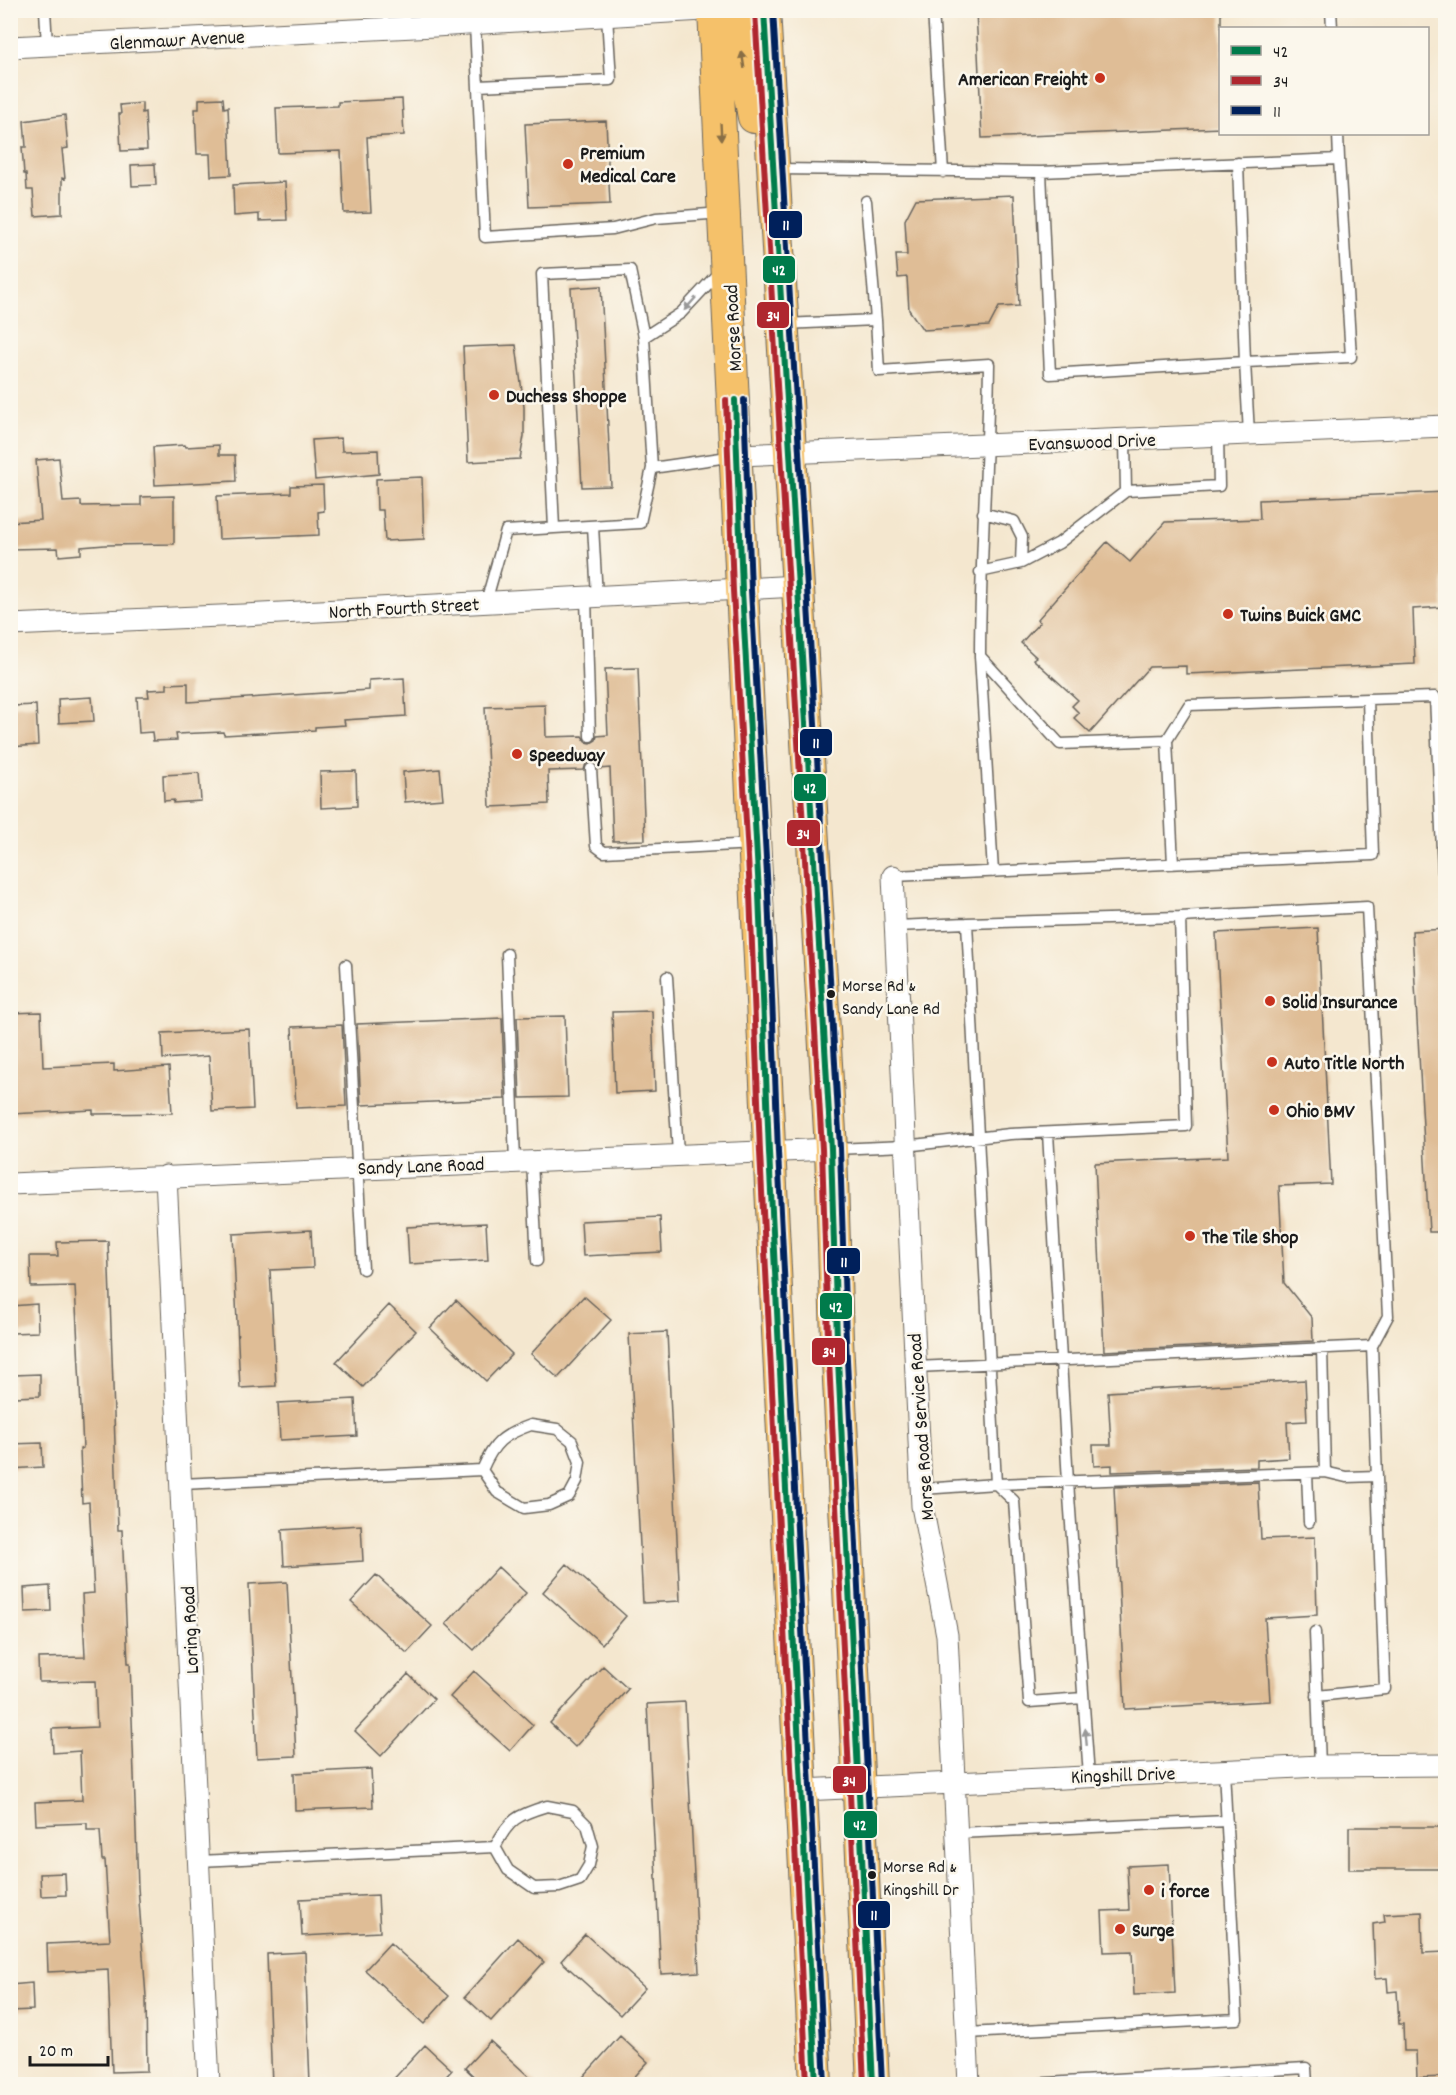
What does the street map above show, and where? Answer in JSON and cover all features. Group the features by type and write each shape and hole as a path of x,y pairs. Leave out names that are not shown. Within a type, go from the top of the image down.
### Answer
{"main road":[{"name":"Morse Road","path":"715,10 816,2085"},
{"path":"715,10 729,13 737,25 776,220"},
{"path":"764,10 831,1149 837,1339 873,2085"}],"street":[{"name":"Glenmawr Avenue","path":"10,47 434,19 475,24 704,10"},
{"name":"Evanswood Drive","path":"738,455 1446,426"},
{"name":"North Fourth Street","path":"10,625 798,586"},
{"name":"Morse Road Service Road","path":"893,876 922,1506 947,1635 969,2085"},
{"name":"Sandy Lane Road","path":"10,1184 831,1149"},
{"name":"Loring Road","path":"166,1176 209,2085"},
{"name":"Kingshill Drive","path":"802,1790 1320,1766 1446,1766"}],"lane":[{"path":"45,10 47,45"},
{"path":"933,10 943,172"},
{"path":"1331,10 1332,27"},
{"path":"478,86 611,80 607,16"},
{"path":"475,24 485,237 613,229 656,219 725,213"},
{"path":"1041,172 1050,374 1351,357 1338,135"},
{"path":"773,169 1041,172 1339,159"},
{"path":"1238,163 1249,434"},
{"path":"866,201 879,371 989,364 988,445 980,572 980,656 993,872"},
{"path":"645,337 681,313 728,262"},
{"path":"486,602 506,531 640,523 652,468 645,337 630,270 542,274 554,528"},
{"path":"783,324 876,320"},
{"path":"980,572 1021,563 1059,543 1125,491 1220,486 1218,435"},
{"path":"1125,440 1125,491"},
{"path":"652,468 738,455"},
{"path":"983,513 1014,520 1022,537 1021,563"},
{"path":"590,736 593,526"},
{"path":"980,656 1060,744 1167,740"},
{"path":"1173,864 1167,740 1189,705 1440,696 1443,872 1446,871"},
{"path":"893,876 1373,855 1368,699"},
{"path":"591,769 596,846 604,852 756,844"},
{"path":"896,926 1180,917 1367,907 1388,1316 1372,1346 1385,1689 1317,1696"},
{"path":"831,1149 906,1146 1048,1132 1186,1126 1180,917"},
{"path":"967,924 996,1484 1014,1501 1029,1702 1083,1698"},
{"path":"507,954 523,1161 537,1261"},
{"path":"346,965 363,1269"},
{"path":"667,977 678,1154"},
{"path":"1048,1132 1068,1482 1089,1776"},
{"path":"916,1367 1372,1346"},
{"path":"1322,1348 1325,1472"},
{"path":"531,1425 557,1429 572,1441 580,1462 577,1481 569,1497 549,1505 524,1508 497,1492 482,1470 491,1449 508,1433 531,1425"},
{"path":"181,1484 482,1470"},
{"path":"922,1489 996,1484 1325,1472 1346,1477 1377,1476"},
{"path":"1307,1473 1309,1522"},
{"path":"1315,1632 1320,1766"},
{"path":"967,2033 1237,2019 1224,1770"},
{"path":"547,1806 573,1812 587,1825 593,1846 590,1865 580,1880 559,1887 534,1888 508,1870 495,1847 505,1827 524,1813 547,1806"},
{"path":"957,1833 1227,1821"},
{"path":"199,1861 495,1847"},
{"path":"1030,2085 1306,2068 1307,2085"}],"building":[{"name":"American Freight","path":"976,10 1221,10 1219,128 982,138"},
{"path":"223,98 224,108 228,107 231,175 211,176 210,154 197,154 195,109 199,109 199,99"},
{"path":"402,99 404,135 367,137 371,212 344,213 341,151 278,153 276,108 338,106 338,102"},
{"path":"142,103 142,113 145,112 147,150 121,151 120,105"},
{"path":"65,115 68,148 62,149 65,179 62,178 62,214 35,216 33,190 27,190 26,174 24,174 22,147 26,147 24,121"},
{"name":"Premium Medical Care","path":"606,121 610,204 529,207 525,124"},
{"path":"155,164 156,185 132,186 131,165"},
{"path":"285,182 287,220 259,221 259,214 234,216 233,185"},
{"path":"1014,195 1019,306 999,307 989,326 923,330 909,310 907,277 898,278 896,255 907,255 905,220 916,199"},
{"path":"601,286 611,486 582,487 571,288"},
{"name":"Duchess Shoppe","path":"516,345 524,407 524,436 520,459 468,462 463,347"},
{"path":"341,438 342,451 378,450 379,474 315,480 312,440"},
{"path":"185,445 186,447 219,445 219,455 235,455 236,481 155,485 153,447"},
{"path":"59,458 63,502 81,501 81,506 141,505 141,497 174,496 174,544 81,547 81,554 59,556 58,548 10,549 10,522 41,520 36,460"},
{"path":"422,477 424,539 385,541 383,510 377,510 376,479"},
{"path":"323,485 324,511 318,512 319,535 219,539 217,496 291,493 291,486"},
{"name":"Twins Buick GMC","path":"1446,492 1446,579 1442,579 1443,607 1413,609 1415,664 1186,674 1186,666 1149,667 1090,733 1074,718 1079,713 1072,706 1078,700 1033,659 1036,657 1021,643 1040,622 1037,620 1107,542 1130,562 1165,522 1260,519 1259,500"},
{"path":"638,668 645,840 613,841 610,768 599,769 594,762 586,763 584,770 548,771 549,804 490,807 485,707 545,705 546,737 582,736 586,742 591,743 596,740 597,736 608,735 605,669"},
{"path":"404,678 406,716 344,720 345,725 315,727 315,730 224,735 223,732 176,734 177,740 153,741 152,732 139,733 137,697 149,697 148,690 167,689 167,684 188,683 188,702 369,690 369,680"},
{"path":"92,697 94,721 59,723 58,699"},
{"path":"36,705 38,745 10,747 10,709 13,706"},
{"path":"440,769 443,799 405,802 403,772"},
{"path":"356,771 357,806 321,808 320,772"},
{"path":"199,773 201,801 173,803 174,800 164,801 163,775"},
{"path":"1318,928 1331,1184 1279,1186 1284,1283 1312,1318 1313,1341 1104,1351 1095,1163 1228,1157 1216,933"},
{"path":"1446,929 1446,1232 1429,1232 1412,931"},
{"path":"652,1011 655,1091 615,1093 612,1012"},
{"path":"41,1012 43,1067 114,1064 114,1071 169,1067 172,1113 93,1114 93,1110 10,1114 10,1013"},
{"path":"565,1016 568,1097 520,1098 517,1017"},
{"path":"502,1018 505,1099 361,1105 357,1024"},
{"path":"342,1025 346,1106 296,1108 292,1027"},
{"path":"249,1029 253,1109 212,1111 209,1056 163,1059 162,1033"},
{"path":"660,1217 662,1252 583,1256 581,1221"},
{"path":"486,1223 488,1260 409,1264 407,1227"},
{"path":"311,1230 313,1268 270,1270 276,1386 240,1388 233,1234"},
{"path":"108,1241 118,1530 122,1530 128,1663 130,1663 138,1887 146,1997 147,2071 112,2072 108,1969 48,1972 47,1944 110,1941 105,1860 102,1860 100,1830 87,1830 87,1823 36,1825 35,1802 82,1800 80,1751 53,1753 52,1729 97,1727 95,1681 39,1682 38,1658 85,1657 82,1594 94,1593 89,1502 82,1503 80,1449 83,1448 75,1286 31,1287 30,1256 58,1256 57,1242"},
{"path":"584,1296 611,1320 558,1378 531,1354"},
{"path":"456,1300 512,1354 486,1381 430,1328"},
{"path":"37,1304 38,1332 12,1333 11,1306"},
{"path":"389,1305 416,1331 363,1387 336,1362"},
{"path":"667,1332 680,1601 643,1603 629,1334"},
{"path":"40,1374 40,1396 15,1397 14,1375"},
{"path":"1305,1380 1307,1421 1287,1422 1289,1458 1257,1460 1257,1467 1112,1472 1112,1465 1094,1466 1093,1445 1111,1445 1108,1392"},
{"path":"355,1399 357,1436 280,1440 278,1403"},
{"path":"42,1443 43,1467 10,1469 10,1444"},
{"path":"1258,1482 1261,1539 1315,1537 1317,1615 1265,1618 1270,1701 1125,1709 1114,1487"},
{"path":"361,1525 363,1561 284,1566 282,1530"},
{"path":"567,1564 626,1616 602,1644 543,1592"},
{"path":"498,1567 526,1593 474,1650 446,1624"},
{"path":"376,1575 432,1626 407,1653 351,1602"},
{"path":"287,1582 296,1756 257,1758 249,1584"},
{"path":"50,1586 51,1611 25,1612 24,1588"},
{"path":"603,1666 628,1689 575,1747 550,1723"},
{"path":"474,1671 533,1725 510,1751 450,1697"},
{"path":"408,1674 434,1699 381,1756 355,1731"},
{"path":"685,1702 699,1972 661,1974 647,1704"},
{"path":"371,1769 373,1807 295,1810 294,1773"},
{"path":"1349,1827 1446,1827 1446,1869 1349,1869"},
{"path":"1169,1864 1175,1993 1134,1995 1132,1951 1104,1952 1102,1911 1129,1910 1127,1866"},
{"path":"65,1873 66,1895 41,1896 40,1874"},
{"path":"378,1895 380,1932 302,1936 300,1899"},
{"path":"1422,1912 1423,1953 1446,1952 1446,2077 1417,2078 1416,2051 1404,2051 1403,2024 1399,2024 1397,1991 1388,1992 1387,1978 1375,1979 1373,1924 1385,1922 1384,1914"},
{"path":"585,1934 645,1988 620,2015 561,1961"},
{"path":"518,1938 544,1962 491,2021 465,1997"},
{"path":"390,1943 449,1996 424,2024 365,1970"},
{"path":"305,1952 310,2085 272,2085 267,1954"},
{"path":"32,1983 33,2010 10,2011 10,1985"},
{"path":"620,2036 648,2062 627,2085 576,2085"},
{"path":"490,2041 538,2085 483,2085 465,2068"},
{"path":"425,2045 452,2070 438,2085 388,2085"}],"transit line":[{"name":"42","path":"764,10 831,1149 837,1339 873,2084"},
{"name":"11","path":"773,10 840,1148 846,1339 882,2084"},
{"name":"34","path":"755,11 822,1149 828,1339 864,2084"},
{"name":"34","path":"726,400 733,591 750,893 760,1152 807,2084"},
{"name":"42","path":"735,400 769,1152 816,2084"},
{"name":"11","path":"744,400 778,1152 825,2084"}],"place":[{"name":"American Freight","path":"1100,78"},
{"name":"Premium Medical Care","path":"568,164"},
{"name":"Duchess Shoppe","path":"494,395"},
{"name":"Twins Buick GMC","path":"1228,614"},
{"name":"Speedway","path":"517,754"},
{"name":"Morse Rd & Sandy Lane Rd","path":"831,994"},
{"name":"Solid Insurance","path":"1270,1001"},
{"name":"Auto Title North","path":"1272,1062"},
{"name":"Ohio BMV","path":"1274,1110"},
{"name":"The Tile Shop","path":"1190,1236"},
{"name":"Morse Rd & Kingshill Dr","path":"872,1875"},
{"name":"i force","path":"1149,1890"},
{"name":"Surge","path":"1120,1929"}]}
